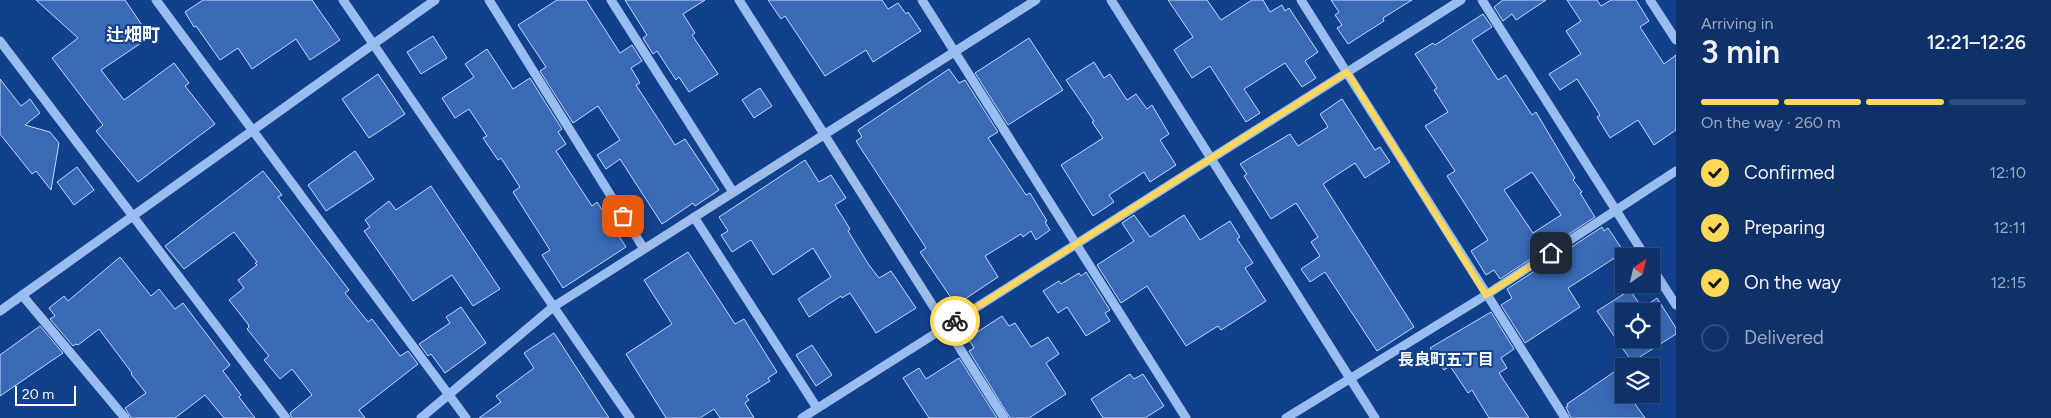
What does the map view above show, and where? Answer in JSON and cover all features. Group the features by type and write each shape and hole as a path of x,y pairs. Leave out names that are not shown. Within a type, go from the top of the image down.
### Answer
{"street":[{"path":"156,0 466,418"},
{"path":"343,0 630,418"},
{"path":"0,311 435,0"},
{"path":"488,0 644,249"},
{"path":"611,0 733,192"},
{"path":"739,0 1004,418"},
{"path":"922,0 1186,418"},
{"path":"421,418 553,306 1036,0"},
{"path":"1112,0 1375,418"},
{"path":"1301,0 1565,418"},
{"path":"802,418 1461,0"},
{"path":"1482,0 1640,248"},
{"path":"1650,0 1676,40"},
{"path":"0,41 286,418"},
{"path":"1286,418 1349,377 1486,295 1676,171"},
{"path":"694,217 817,408"},
{"path":"1660,280 1676,305"},
{"path":"22,295 125,418"}],"building":[{"path":"36,0 125,0 150,37 101,70 124,100 174,63 189,83 185,86 215,124 138,182 96,131 103,125 52,58 78,38"},
{"path":"203,0 312,0 340,40 310,60 296,39 252,69 238,48 220,60 196,26 194,27 185,12"},
{"path":"557,0 586,0 620,53 632,45 642,61 631,68 640,83 636,85 675,145 685,139 719,190 695,206 693,203 662,224 620,159 606,169 597,155 620,140 598,106 573,123 540,71 546,67 518,25"},
{"path":"625,0 705,0 683,14 695,33 692,35 718,74 689,92 679,77 676,80 657,51 653,54 643,38 647,35"},
{"path":"768,0 882,0 888,9 898,3 906,14 908,12 921,31 873,62 866,50 825,76 785,16 781,19"},
{"path":"1168,0 1207,0 1221,20 1252,0 1263,0 1270,12 1282,5 1285,11 1289,8 1318,52 1305,61 1316,78 1302,87 1285,63 1244,89 1260,113 1246,122 1210,66 1192,78 1174,50 1193,37"},
{"path":"1331,0 1412,0 1383,18 1384,21 1348,44 1337,28 1342,25 1335,15 1339,12"},
{"path":"1503,0 1546,0 1516,20 1512,14 1503,21 1494,7"},
{"path":"1567,0 1597,0 1601,6 1611,0 1636,0 1649,21 1640,27 1664,64 1676,55 1676,130 1654,145 1638,120 1610,138 1597,117 1600,115 1577,79 1560,90 1549,74 1581,54 1566,31 1581,21"},
{"path":"1483,14 1492,27 1472,40 1498,80 1506,75 1532,115 1536,112 1575,178 1573,180 1582,192 1580,193 1595,217 1500,279 1494,270 1486,275 1471,251 1488,240 1447,176 1455,171 1425,126 1448,112 1434,90 1437,88 1415,54 1433,43 1435,45","holes":["1532,172 1561,215 1533,233 1504,190"]},
{"path":"433,36 447,58 421,74 407,52"},
{"path":"1029,38 1063,90 1008,125 975,73"},
{"path":"487,49 513,89 530,78 562,129 558,132 566,144 556,151 592,206 597,202 626,247 563,288 542,255 550,250 513,192 520,187 501,158 498,160 483,138 487,136 469,109 455,118 442,98 474,77 465,64"},
{"path":"1094,62 1104,78 1110,74 1127,100 1136,94 1147,109 1152,105 1169,134 1160,140 1176,165 1150,182 1144,172 1109,195 1114,202 1093,216 1061,165 1103,138 1092,122 1094,121 1066,80"},
{"path":"949,69 959,83 965,80 998,132 988,138 1026,195 1030,193 1047,221 1045,222 1050,230 1036,240 1031,231 1023,237 1021,234 985,256 998,277 956,305 920,252 926,248 856,141 862,137 858,130"},
{"path":"378,74 405,114 369,138 342,99"},
{"path":"0,79 21,106 30,99 40,113 25,125 50,132 59,143 51,190 36,171 32,174 0,134"},
{"path":"760,88 772,106 754,118 742,100"},
{"path":"1342,99 1375,150 1380,147 1390,162 1365,178 1355,163 1323,184 1414,327 1377,351 1325,272 1310,282 1301,269 1320,256 1311,242 1318,237 1296,203 1271,219 1244,176 1247,174 1240,164 1290,134 1298,146 1328,127 1320,114"},
{"path":"355,151 374,179 326,211 308,185"},
{"path":"805,160 819,182 831,175 846,198 835,205 850,229 848,231 869,265 879,278 891,271 916,308 876,333 850,293 842,298 841,296 809,317 798,299 831,277 813,248 773,275 751,240 732,252 721,235 728,231 719,217"},
{"path":"77,167 94,190 74,205 57,182"},
{"path":"263,171 282,195 278,197 349,290 345,293 368,322 372,319 400,356 408,351 418,364 359,410 365,418 292,418 290,413 312,395 292,369 280,379 264,360 269,356 247,329 249,327 248,324 229,300 244,288 238,280 257,265 255,263 257,262 234,232 184,269 165,246"},
{"path":"431,186 500,289 473,306 452,275 413,301 364,231 370,227 365,220 389,201 396,210"},
{"path":"1134,215 1150,237 1184,215 1200,240 1230,221 1240,237 1237,239 1253,263 1245,268 1266,301 1221,330 1218,326 1186,346 1147,286 1121,303 1097,265 1134,241 1122,223"},
{"path":"1602,227 1604,231 1608,228 1621,248 1615,248 1615,258 1568,288 1580,307 1525,343 1501,305 1512,298 1507,289"},
{"path":"688,252 735,324 744,319 777,372 768,378 770,381 746,396 749,400 745,403 754,418 720,418 714,409 700,418 666,418 626,354 672,324 644,280"},
{"path":"120,257 151,296 159,289 175,309 183,303 230,365 223,371 255,418 224,418 205,395 175,418 131,418 125,408 146,393 132,373 99,329 78,345 73,346 50,319 55,316 49,308 64,296 68,301"},
{"path":"1086,272 1110,310 1105,313 1110,321 1086,336 1067,307 1058,313 1043,291 1059,281 1061,284 1079,273 1081,276"},
{"path":"1625,293 1632,293 1639,303 1615,303 1615,337 1597,311"},
{"path":"1657,298 1676,328 1676,334 1660,344 1660,303 1650,303"},
{"path":"461,307 486,343 445,373 431,354 428,356 419,344 450,323 446,317"},
{"path":"1491,312 1514,349 1501,358 1507,368 1499,373 1529,418 1489,418 1472,390 1468,393 1450,366 1444,370 1430,348"},
{"path":"1002,316 1009,326 1015,323 1031,347 1048,337 1059,354 1046,363 1066,394 1029,418 1010,418 969,351 974,348 968,338"},
{"path":"40,326 63,353 0,396 0,355"},
{"path":"554,333 609,418 479,418 501,402 496,396 534,368 524,353"},
{"path":"812,345 832,375 816,386 796,355"},
{"path":"1622,348 1654,348 1638,358 1629,358"},
{"path":"959,358 997,418 929,418 903,378 919,368 926,379"},
{"path":"1614,372 1615,403 1634,403 1645,418 1571,418 1566,407 1568,406 1567,404"},
{"path":"1130,374 1134,379 1143,374 1164,406 1145,418 1103,418 1091,399"}],"way so far":[{"path":"623,216 644,249 824,134 947,326 955,321"}],"district":[{"name":"辻畑町","path":"133,35"},
{"name":"長良町五丁目","path":"1446,359"}],"route":[{"path":"955,321 1347,72 1486,295 1551,253"}]}
